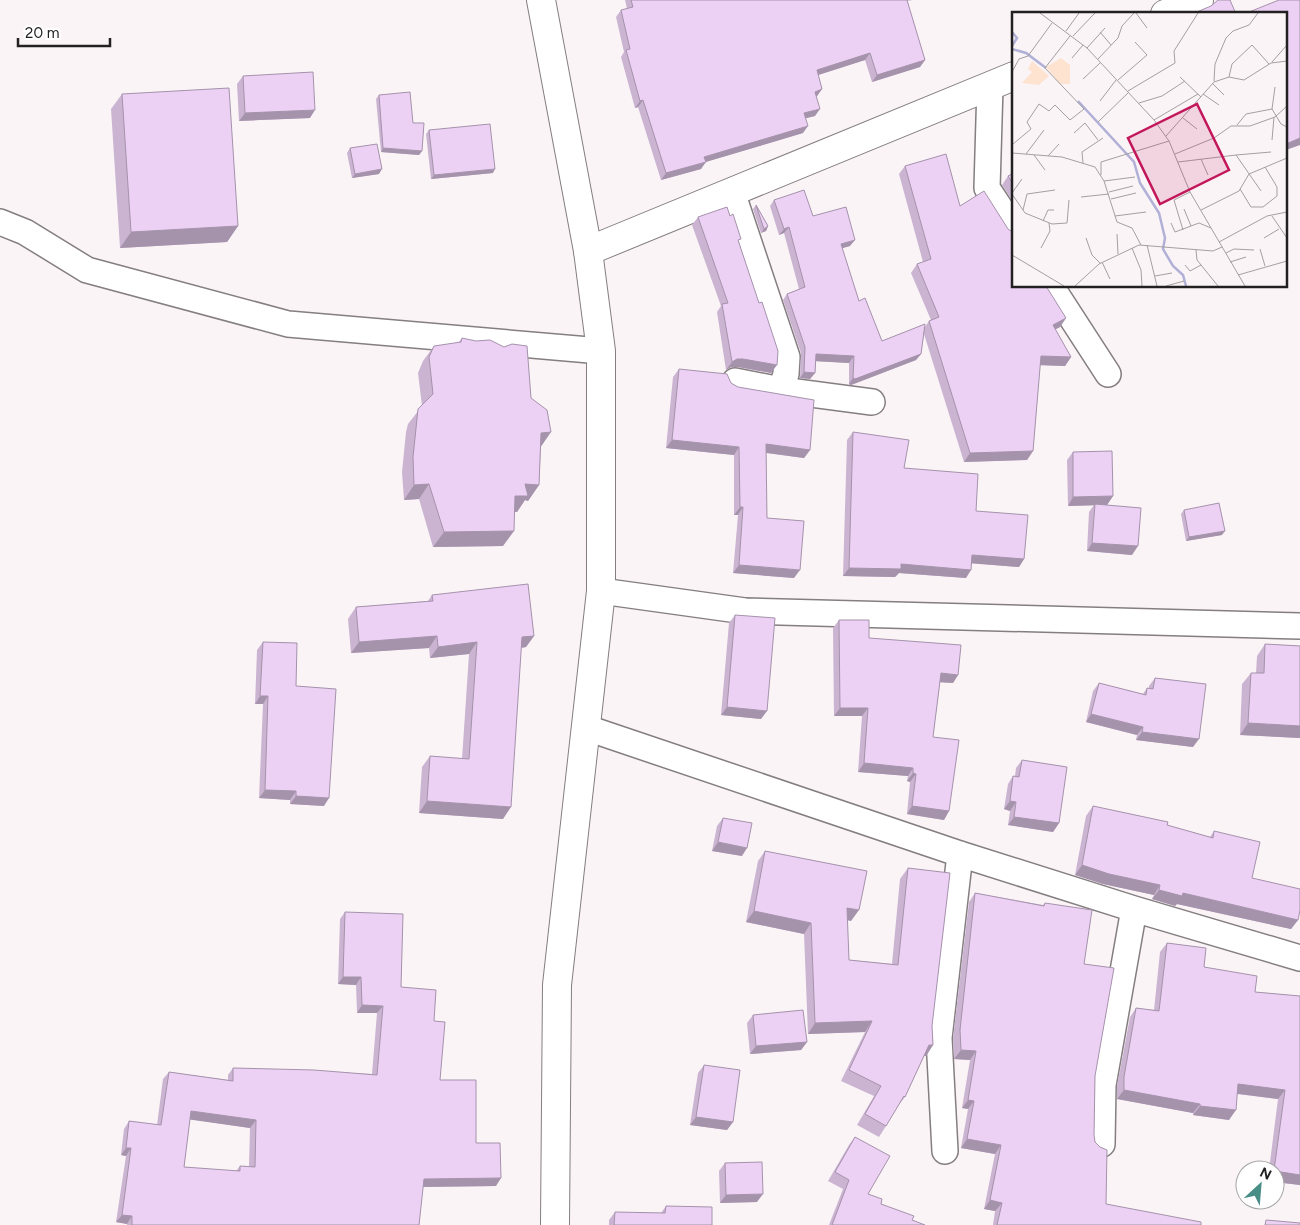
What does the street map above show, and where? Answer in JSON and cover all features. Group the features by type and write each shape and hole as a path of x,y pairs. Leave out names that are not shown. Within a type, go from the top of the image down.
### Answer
{"main road":[{"path":"540,0 588,250 601,350 602,592 557,985 554,1225"},
{"path":"1171,12 1199,0"},
{"path":"588,250 1002,81"}],"street":[{"path":"1002,81 987,188 1012,226"},
{"path":"732,192 787,357 786,374 781,390"},
{"path":"0,222 25,232 87,270 288,324 601,350"},
{"path":"1052,288 1108,374"},
{"path":"735,381 781,390 872,402"},
{"path":"602,592 745,611 1300,626"},
{"path":"587,728 960,854 1134,909 1300,958"},
{"path":"945,1151 940,1038 960,854"},
{"path":"1102,1144 1103,1085 1134,909"}],"building":[{"path":"631,0 907,0 925,60 877,75 870,53 817,70 822,89 815,92 820,109 804,113 808,126 704,157 706,162 666,173 643,100 640,101 626,50 630,49 621,10 633,7"},
{"path":"1218,0 1230,0 1235,12 1197,12 1211,6"},
{"path":"1279,0 1300,0 1300,138 1288,143 1288,12 1249,12"},
{"path":"313,72 315,110 245,113 243,76"},
{"path":"229,88 238,226 131,232 122,94"},
{"path":"410,92 413,123 424,123 422,151 383,148 379,95"},
{"path":"490,124 495,169 434,175 429,130"},
{"path":"377,144 382,169 355,174 350,148"},
{"path":"946,154 960,206 984,191 1008,229 1012,232 1012,288 1047,288 1066,318 1053,325 1071,357 1041,356 1033,451 970,453 929,321 939,317 917,264 931,259 905,166"},
{"path":"1012,174 1012,182 1008,176"},
{"path":"804,190 813,216 846,207 855,240 841,244 859,301 865,298 882,341 925,324 921,354 855,379 853,378 854,356 816,354 815,373 804,372 805,347 787,294 805,287 789,227 784,229 774,200"},
{"path":"756,205 768,226 764,229"},
{"path":"727,207 730,216 733,214 741,239 738,240 759,303 762,302 778,351 777,365 743,359 737,359 732,362 722,304 728,303 698,217"},
{"path":"462,338 476,341 490,340 504,347 512,344 527,346 531,398 547,410 551,432 541,433 539,485 525,484 528,496 515,496 514,531 444,532 429,484 414,485 413,457 418,409 433,394 429,357 434,346 461,342"},
{"path":"679,369 727,374 731,383 738,387 814,400 810,450 766,444 767,518 804,521 800,570 739,565 743,507 740,507 739,447 672,440"},
{"path":"853,432 909,440 904,468 978,474 976,511 1028,515 1024,559 972,555 971,570 901,564 901,569 849,568"},
{"path":"1112,451 1113,496 1073,497 1073,452"},
{"path":"1219,503 1225,531 1189,537 1184,510"},
{"path":"1095,504 1141,508 1138,546 1092,543"},
{"path":"528,584 534,636 522,637 511,807 427,801 430,756 469,759 477,642 438,647 437,636 359,642 356,607 433,601 432,595"},
{"path":"735,615 775,618 767,711 727,707"},
{"path":"839,620 869,620 869,638 961,645 958,675 941,673 933,737 959,740 949,811 912,806 916,774 913,773 913,768 864,763 868,708 840,708"},
{"path":"263,642 297,643 296,686 336,689 329,798 296,796 296,791 265,790 268,696 260,696"},
{"path":"1265,644 1300,646 1300,726 1248,723 1251,673 1264,673"},
{"path":"1155,678 1206,684 1199,739 1142,732 1143,727 1091,714 1099,683 1146,695 1147,688 1153,689"},
{"path":"1022,760 1067,767 1059,823 1014,817 1016,802 1010,801 1013,776 1019,777"},
{"path":"1093,806 1168,822 1167,825 1213,838 1214,831 1260,842 1252,878 1300,889 1298,920 1183,893 1182,896 1159,890 1160,885 1109,874 1082,865"},
{"path":"723,818 752,823 747,848 718,842"},
{"path":"765,851 867,871 859,910 847,908 849,960 898,965 908,868 950,873 932,1026 933,1045 929,1045 905,1097 886,1126 865,1114 881,1086 849,1070 872,1021 815,1023 811,923 754,911"},
{"path":"975,893 1044,906 1045,903 1092,910 1084,964 1114,968 1095,1076 1094,1135 1095,1142 1107,1150 1106,1204 1201,1222 1201,1225 997,1225 1002,1203 990,1200 1001,1145 967,1139 974,1101 968,1100 976,1051 961,1050 960,1030"},
{"path":"345,912 403,914 401,987 436,990 434,1021 445,1022 440,1080 476,1080 476,1143 500,1143 501,1178 424,1179 419,1225 132,1225 132,1216 122,1215 131,1148 126,1148 129,1121 161,1125 169,1072 233,1081 233,1068 314,1070 377,1075 383,1006 362,1005 361,977 343,977","holes":["191,1111 256,1120 255,1167 240,1166 240,1171 184,1167"]},
{"path":"1167,943 1206,948 1204,967 1257,976 1255,992 1300,996 1300,1175 1285,1173 1285,1160 1275,1160 1285,1090 1238,1084 1236,1110 1200,1106 1200,1104 1124,1090 1124,1077 1136,1008 1159,1011"},
{"path":"803,1010 807,1042 756,1046 753,1015"},
{"path":"704,1065 740,1070 733,1122 696,1117"},
{"path":"855,1137 890,1156 868,1194 882,1199 881,1204 914,1216 912,1220 925,1225 832,1225 849,1180 835,1172"},
{"path":"762,1162 763,1194 726,1195 725,1163"},
{"path":"666,1206 712,1207 712,1225 614,1225 615,1212 665,1213"},
{"path":"1266,1220 1300,1223 1300,1225 1265,1225"}]}
